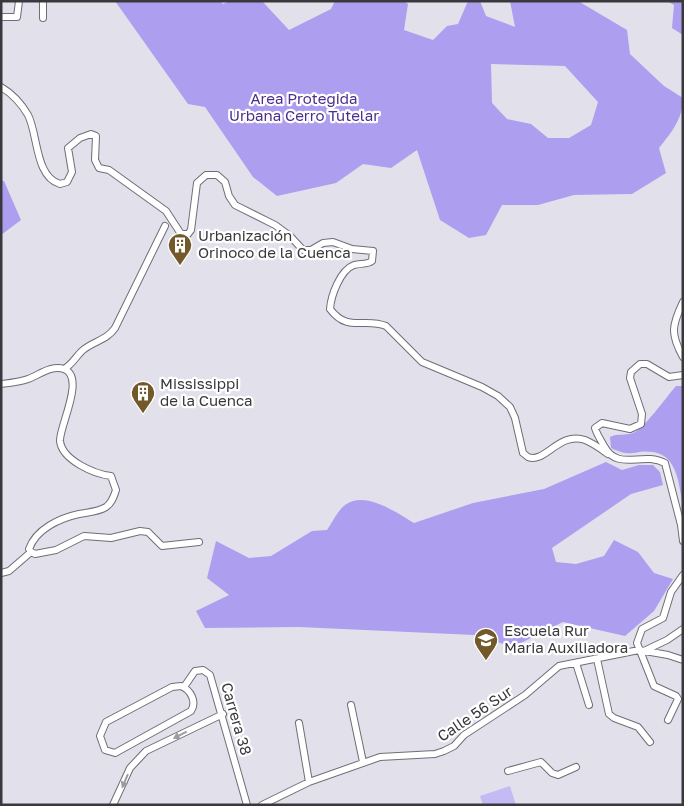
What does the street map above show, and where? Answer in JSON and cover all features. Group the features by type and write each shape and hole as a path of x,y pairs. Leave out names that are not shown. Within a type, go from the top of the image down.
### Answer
{"street":[{"path":"43,1 43,18"},
{"path":"1,17 17,17 19,4"},
{"path":"1,87 16,97 28,116 38,158 56,183 67,182 71,176 72,168 68,148 80,138 91,134 96,136 95,160 99,168 109,170 166,211 181,234 188,234 191,230 197,183 206,175 214,175 225,182 229,196 235,205 275,225 303,250 311,250 323,243 333,242 352,248 373,251 373,258 369,263 348,268 331,300 330,309 336,317 347,322 380,323 389,328 415,358 482,387 498,396 512,413 521,447 528,457 537,458 570,438 585,440 618,460 650,458 665,463 681,525 683,541"},
{"path":"1,384 26,380 48,369 64,369 70,366 84,349 110,336 116,328 165,226"},
{"path":"683,302 674,320 673,331 676,344 683,357"},
{"path":"608,454 596,432 595,428 598,424 602,423 630,430 641,424 642,414 630,378 635,367 640,364 647,364 669,377 683,375"},
{"path":"31,552 29,549 31,542 46,527 58,520 97,511 107,506 116,490 110,476 102,475 83,466 66,454 60,443 72,381 64,369"},
{"path":"31,552 35,554 56,550 84,536 111,538 140,531 148,532 162,546 199,542"},
{"path":"1,573 9,571 31,552"},
{"path":"668,720 678,699 676,696 654,686 642,650 637,643 642,629 662,618 671,592 683,575"},
{"path":"642,650 667,640 683,629"},
{"path":"642,650 683,660"},
{"name":"Calle 56 Sur","path":"262,805 309,782 380,756 435,754 444,751 454,746 464,735 525,695 554,669 597,658 642,650"},
{"path":"597,658 609,714 614,718 638,727 650,742"},
{"path":"576,663 590,705"},
{"name":"Carrera 38","path":"184,687 193,672 205,671 210,675 223,714 247,805"},
{"path":"172,687 184,687 193,698 194,705 191,711 115,753 105,750 100,736 106,722 172,687"},
{"path":"351,705 363,762"},
{"path":"113,805 130,768 146,752 223,714"},
{"path":"299,723 309,782"},
{"path":"508,771 541,762 552,773 558,775 576,767"}],"shaded area":[{"path":"510,786 516,805 483,805 480,796"}],"green space":[{"name":"Area Protegida Urbana Cerro Tutelar","path":"115,1 220,1 223,4 230,1 262,1 289,30 331,9 335,1 404,1 408,4 404,30 433,40 447,26 458,24 468,1 480,1 486,16 515,27 510,1 578,1 627,30 630,54 664,86 683,98 679,119 659,148 666,173 632,194 574,195 538,205 502,205 486,235 469,238 440,220 417,150 391,168 363,164 336,183 277,196 253,177 205,107 188,104","holes":["491,64 565,66 598,102 591,125 569,138 548,138 531,124 507,119 492,103"]},
{"path":"667,1 683,1 683,35 672,28 674,5"},
{"path":"1,181 4,181 21,220 1,235"},
{"path":"676,386 683,386 683,506 676,473 668,459 661,454 653,452 625,453 611,448 610,437 637,431"},
{"path":"606,462 622,470 639,465 653,465 660,472 663,485 631,494 552,548 556,562 576,564 604,556 614,540 638,552 654,573 673,579 654,611 625,636 563,622 513,647 474,635 299,627 205,628 196,611 229,595 207,578 216,541 249,558 271,556 312,531 327,530 342,507 353,501 371,501 390,509 414,523 473,503 544,489"}],"place":[{"name":"Urbanización Orinoco de la Cuenca","path":"180,266"},
{"name":"Mississippi de la Cuenca","path":"143,414"},
{"name":"Escuela Rur Maria Auxiliadora","path":"486,661"}]}
